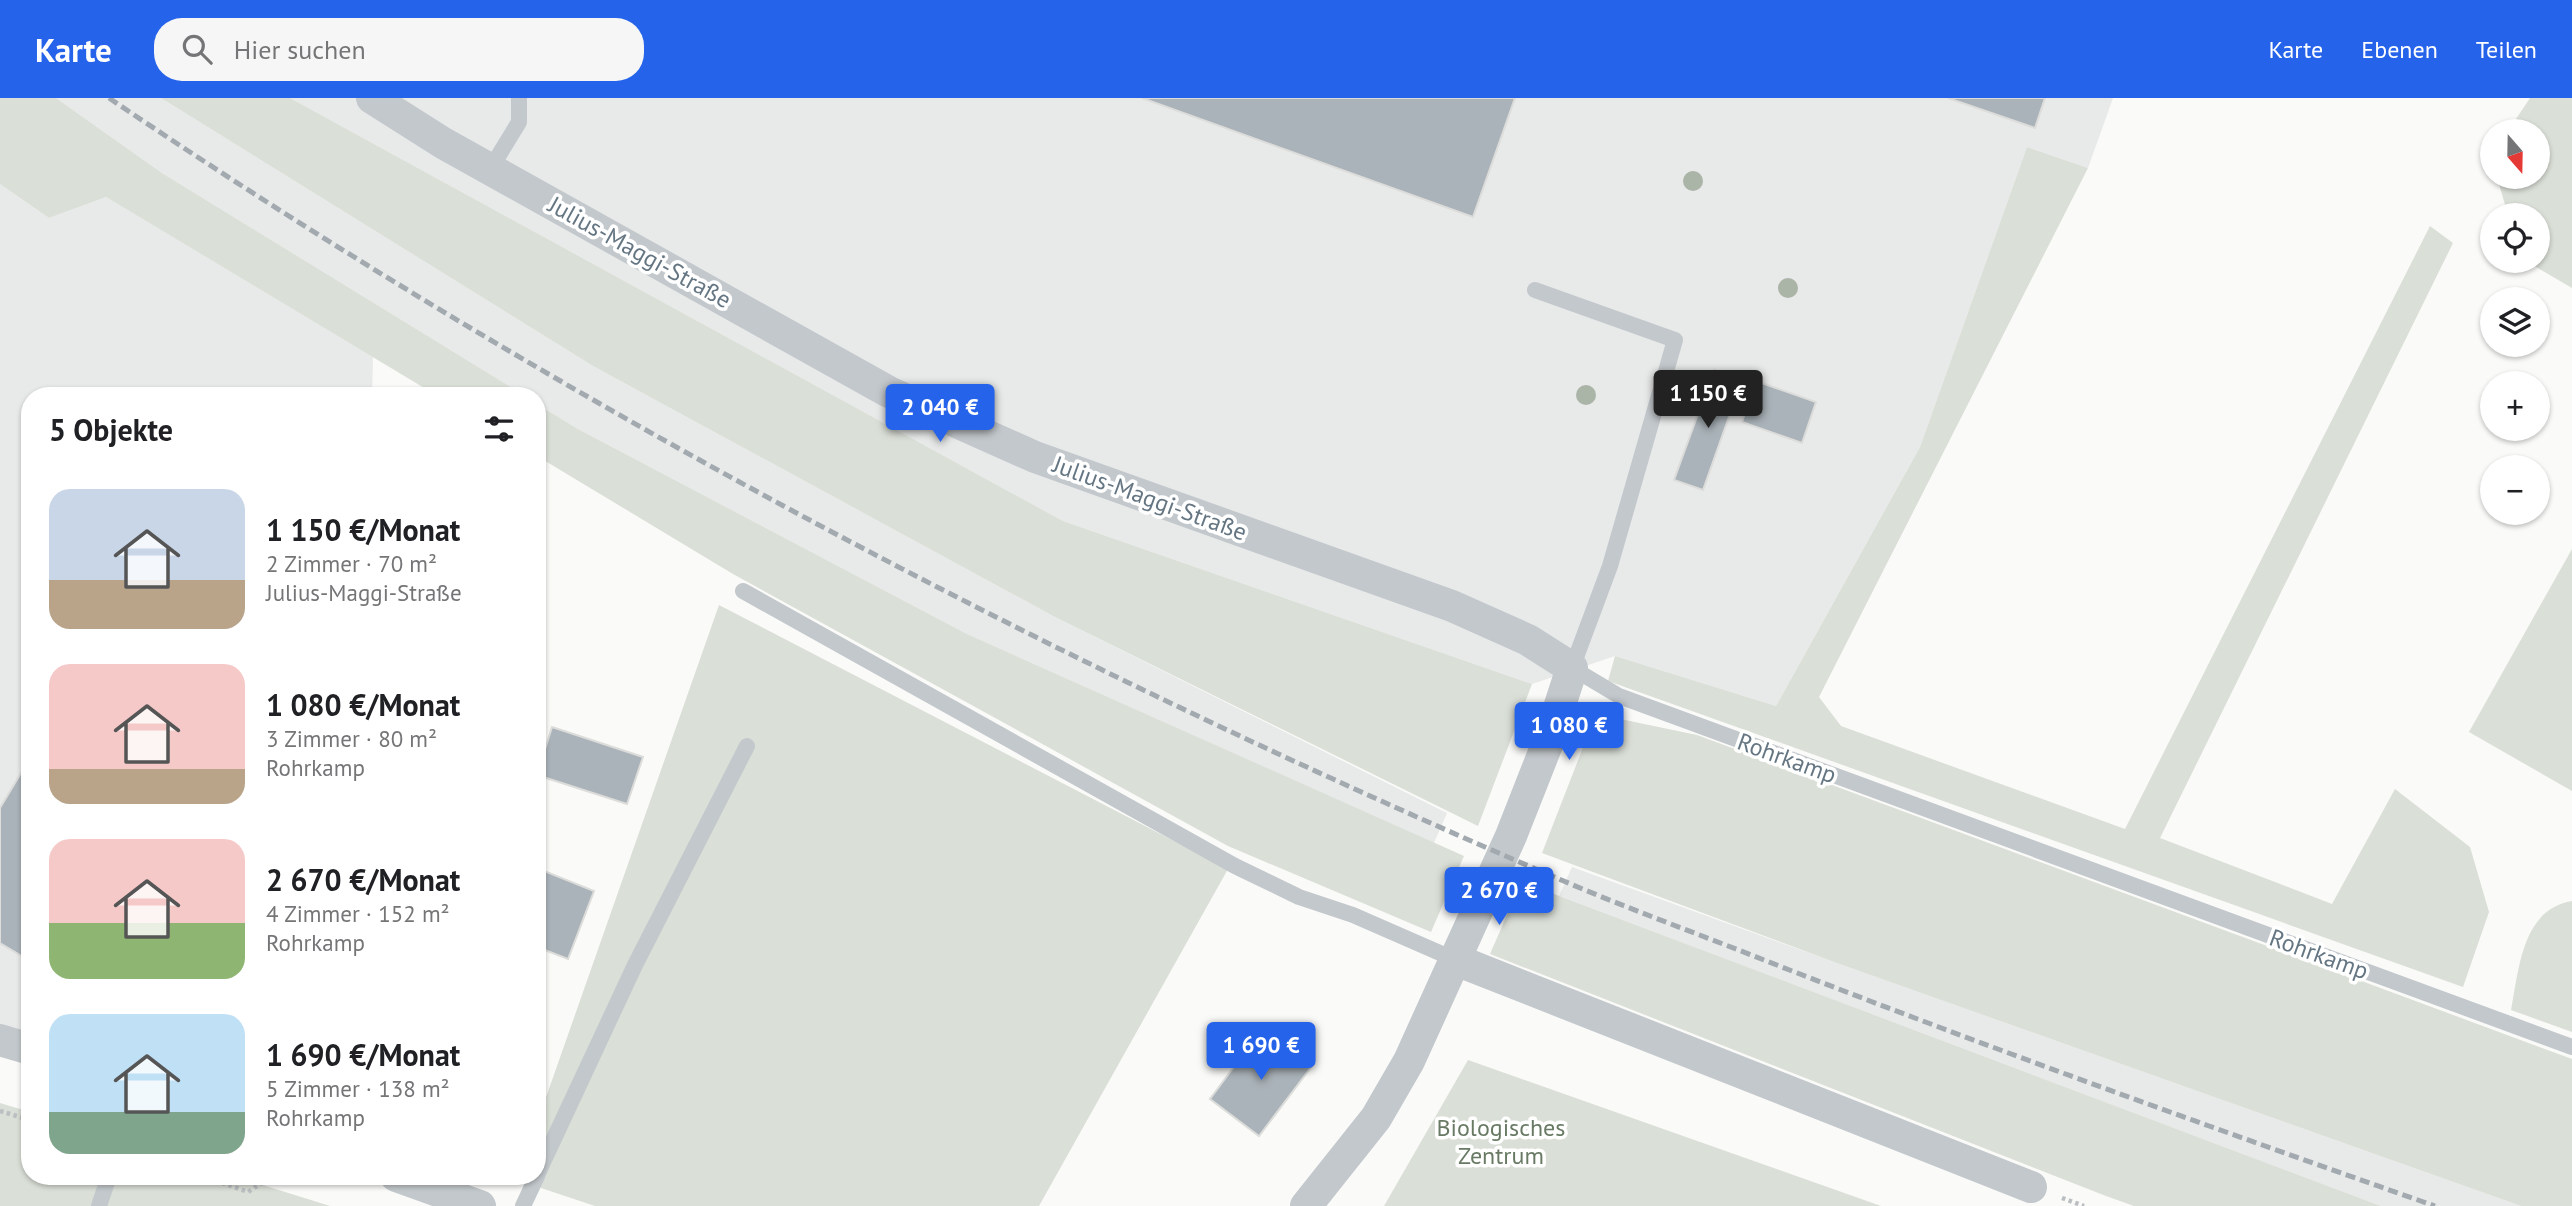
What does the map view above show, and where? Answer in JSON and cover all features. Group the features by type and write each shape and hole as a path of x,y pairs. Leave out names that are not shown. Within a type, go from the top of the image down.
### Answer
{"street":[{"name":"Julius-Maggi-Straße","path":"372,98 443,142 889,392 1035,457 1452,606 1528,640 1572,668"},
{"path":"1306,1206 1376,1118 1409,1061 1511,836 1548,742 1572,668"},
{"path":"1455,960 2031,1187"},
{"path":"0,1040 21,1046"},
{"path":"421,1185 480,1206"}],"lane":[{"path":"491,168 519,122 519,98"},
{"path":"1535,290 1675,340 1610,566 1572,668"},
{"path":"743,591 1235,866 1299,897 1353,915 1455,960"},
{"name":"Rohrkamp","path":"1572,668 1619,696 2572,1047"},
{"path":"546,1157 635,965 747,746"},
{"path":"99,1206 106,1185"},
{"path":"523,1206 533,1185"}],"path":[{"path":"0,1111 21,1117"},
{"path":"228,1185 248,1192 258,1185"}],"shaded area":[{"path":"56,98 161,98 593,366 1055,617 1447,813 1434,843 967,634 578,429 546,409 546,387 511,387 162,173"},
{"path":"290,98 2113,98 2088,168 2027,147 1920,447 1776,706 1615,656 1532,684 1063,521"},
{"path":"0,184 49,218 106,197 373,357 372,387 21,387 21,1037 0,1030"},
{"path":"1572,867 2521,1206 2381,1206 1559,896"}],"green space":[{"path":"0,98 56,98 162,173 511,387 423,387 106,197 49,218 0,184"},
{"path":"161,98 290,98 1063,521 1532,684 1478,826 1055,617 593,366"},
{"path":"2530,98 2572,98 2572,288 2546,273 2550,273 2550,203 2505,203 2500,189 2550,189 2550,119 2516,119"},
{"path":"2027,147 2088,168 1819,697 1841,726 2125,829 2430,226 2453,243 2160,838 2332,904 2395,789 2470,847 2489,912 2463,987 1608,681 1615,656 1776,706 1920,447"},
{"path":"546,409 578,429 967,634 1464,856 1431,932 1228,846 733,574 546,461"},
{"path":"2572,549 2572,791 2469,732"},
{"path":"719,605 1228,869 1039,1206 595,1206 532,1185 546,1185 546,1097"},
{"path":"1596,714 1697,735 2572,1059 2572,1206 2521,1206 1834,962 1542,853"},
{"path":"1522,881 2381,1206 2134,1206 2106,1196 1490,954"},
{"path":"2572,901 2572,1032 2511,1010 2521,960 2533,928 2542,916 2555,906"},
{"name":"Biologisches Zentrum","path":"1468,1060 1881,1206 1384,1206"},
{"path":"0,1103 21,1109 21,1185 263,1185 330,1206 0,1206"}],"building":[{"path":"1142,98 1515,98 1473,217"},
{"path":"1948,98 2045,98 2035,128"},
{"path":"1714,370 1742,380 1703,490 1674,480"},
{"path":"1756,381 1816,402 1802,443 1742,422"},
{"path":"552,727 643,757 627,804 546,778 546,746"},
{"path":"21,773 21,956 0,943 0,808"},
{"path":"546,872 594,891 568,959 546,950"},
{"path":"1262,1029 1312,1066 1259,1136 1210,1099"}],"railway":[{"path":"109,98 281,211 457,320 635,424 815,523 998,618 1183,709 1370,796 1610,900 2015,1055 2435,1206"}]}
